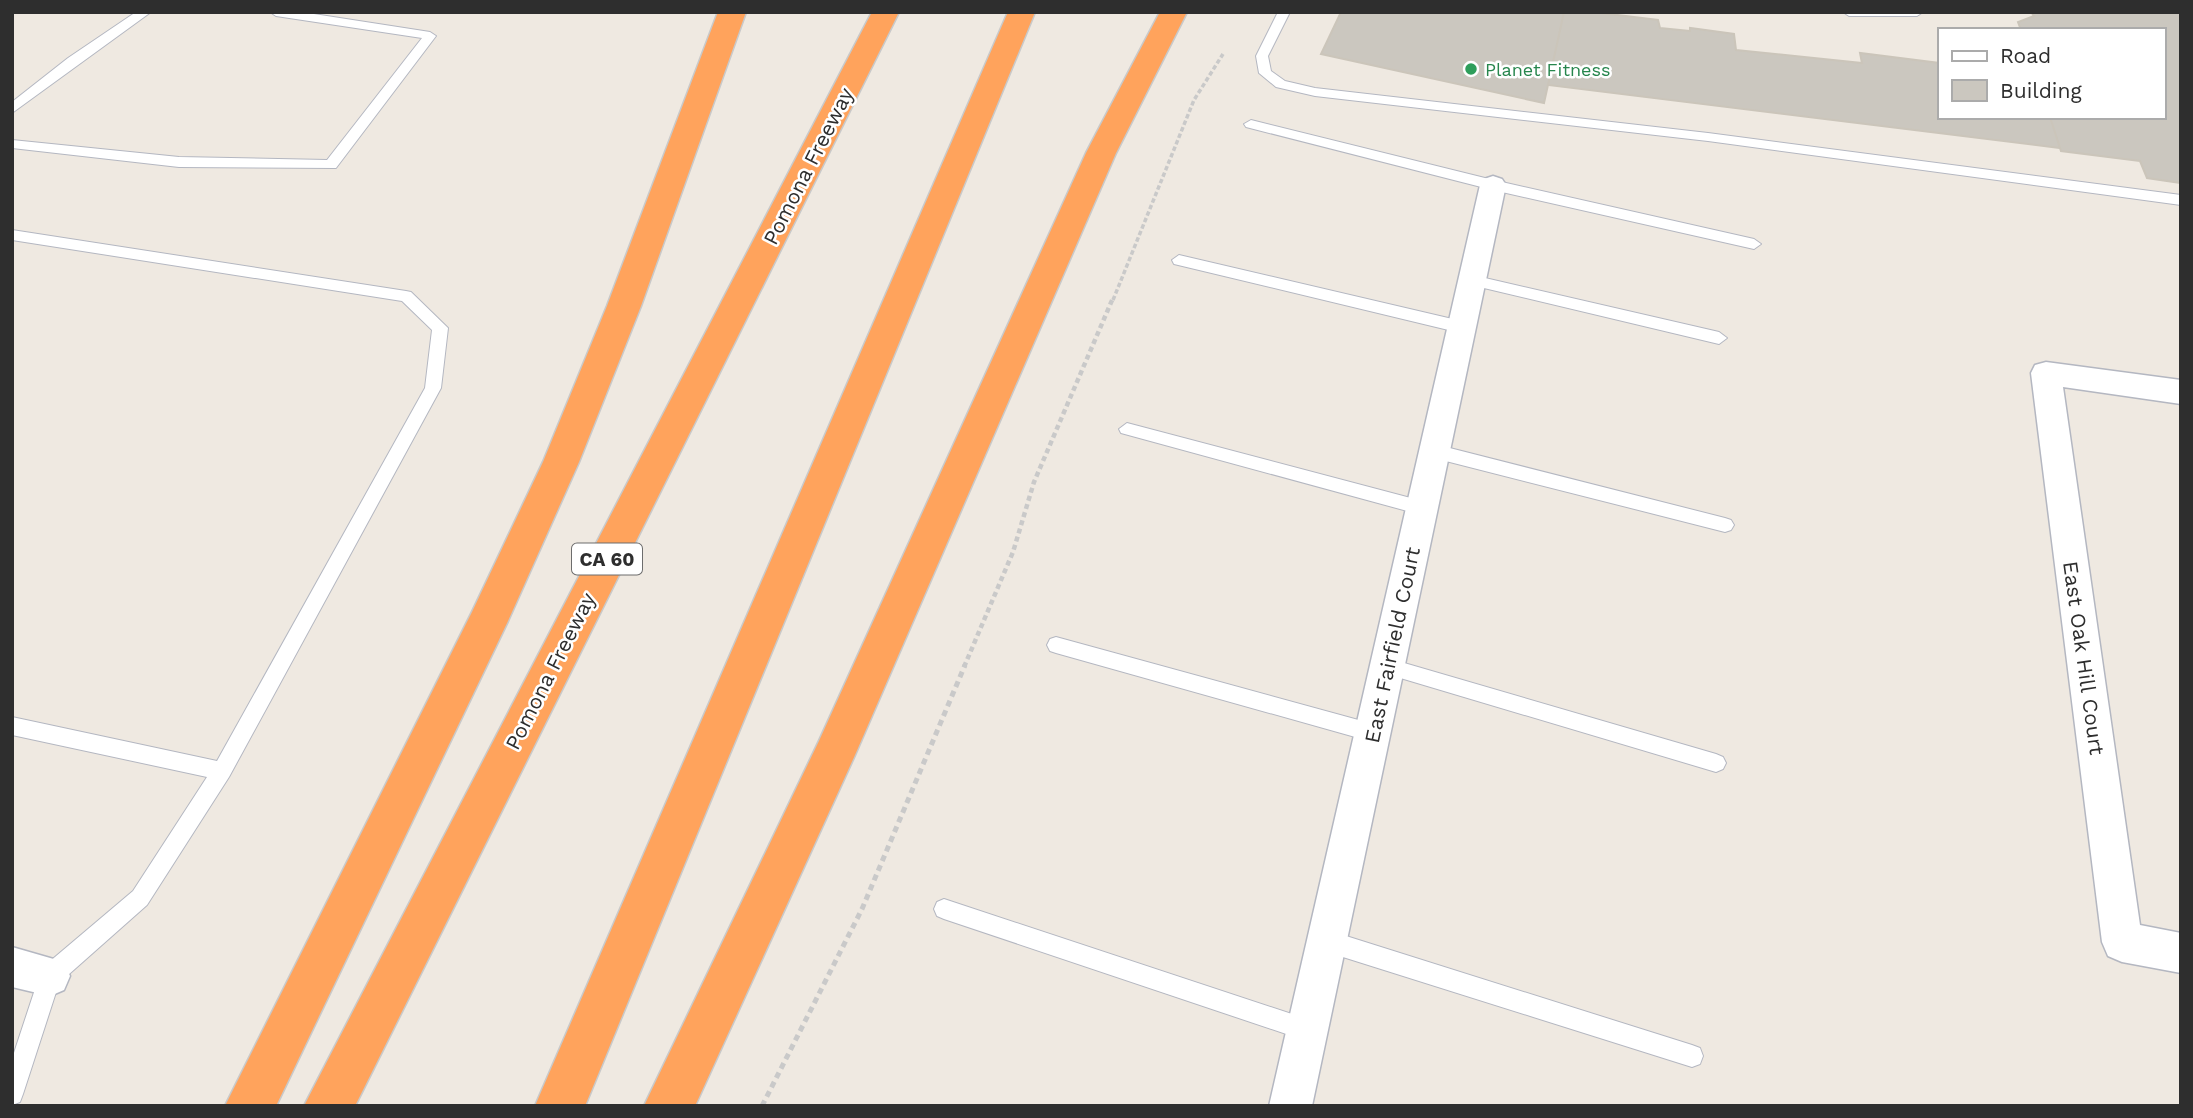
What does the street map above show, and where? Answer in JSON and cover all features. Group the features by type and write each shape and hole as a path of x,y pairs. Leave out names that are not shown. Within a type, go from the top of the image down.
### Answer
{"highway":[{"path":"250,1106 488,621 561,462 624,306 732,12"},
{"name":"Pomona Freeway","path":"329,1106 886,12"},
{"path":"560,1106 1022,12"},
{"path":"669,1106 834,755 1101,153 1174,12"}],"street":[{"name":"East Fairfield Court","path":"1290,1106 1493,185"},
{"path":"2046,373 2181,392"},
{"name":"East Oak Hill Court","path":"2046,373 2122,942 2181,953"}],"lane":[{"path":"12,109 73,61 145,12"},
{"path":"12,144 179,162 331,165 430,36 276,12"},
{"path":"1284,12 1262,56 1265,73 1281,83 1315,92 1708,137 2181,200"},
{"path":"1849,12 1917,12"},
{"path":"1251,124 1493,185 1754,244"},
{"path":"12,235 406,296 440,328 433,388 222,771 140,898 31,971 12,1094"},
{"path":"1179,261 1461,327"},
{"path":"1472,280 1718,338"},
{"path":"1128,429 1422,509"},
{"path":"1434,451 1725,525"},
{"path":"1056,645 1373,733"},
{"path":"1387,666 1716,763"},
{"path":"12,726 222,771"},
{"path":"944,909 1307,1030"},
{"path":"1327,941 1692,1056"}],"path":[{"path":"762,1106 862,909 1013,552 1034,482 1129,262 1194,100 1223,54"}],"building":[{"name":"Planet Fitness","path":"1341,12 1564,12 1544,103 1321,54"},
{"path":"1564,12 1593,12 1658,20 1660,28 1690,31 1690,28 1734,34 1736,50 1862,63 1860,53 1938,63 1938,119 2051,119 2060,148 1548,85"},
{"path":"2031,12 2181,12 2181,183 2147,178 2140,161 2061,151 2051,119 2165,119 2165,28 2020,28 2018,22 2034,16"}],"place":[{"name":"Planet Fitness","path":"1471,69"}]}
